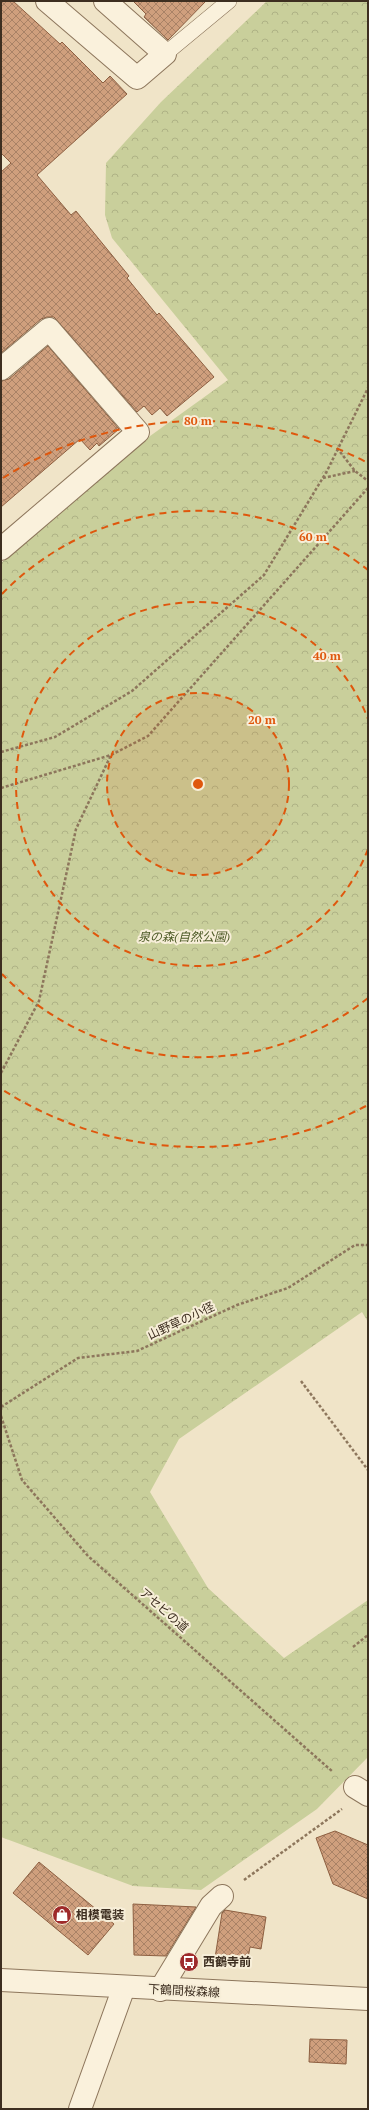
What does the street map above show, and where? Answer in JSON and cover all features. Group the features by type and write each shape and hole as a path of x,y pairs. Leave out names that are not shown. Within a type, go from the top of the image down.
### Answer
{"street":[{"path":"47,1 137,78 166,54 106,1"},
{"path":"1,369 49,329 138,432 1,549"},
{"path":"160,1990 211,1906 222,1896"},
{"name":"下鶴間桜森線","path":"1,1980 160,1990 368,1999"},
{"path":"80,2109 124,1988"}],"lane":[{"path":"166,54 229,1"}],"path":[{"path":"1,752 55,736 132,691 264,575 323,478 368,388"},
{"path":"337,448 354,471 368,481"},
{"path":"323,478 354,471"},
{"path":"1,788 111,755 148,736 368,488"},
{"path":"1,1073 39,1001 76,829 111,755"},
{"name":"山野草の小径","path":"1,1408 78,1358 137,1352 237,1304 288,1288 354,1245 368,1245"},
{"path":"301,1381 368,1470"},
{"name":"アセビの道","path":"1,1416 22,1480 88,1556 340,1777 363,1792"},
{"path":"352,1647 368,1635"},
{"path":"222,1896 363,1792"}],"green space":[{"name":"泉の森(自然公園)","path":"267,1 368,1 368,1322 362,1312 179,1439 150,1492 208,1588 284,1658 368,1600 368,1757 317,1809 201,1890 133,1886 1,1837 1,563 132,449 228,380 112,238 105,215 106,163 161,102"}],"building":[{"path":"1,1 13,1 60,44 62,42 103,83 110,76 127,94 37,175 71,215 76,211 129,276 127,278 157,315 159,313 214,377 167,416 160,408 152,415 144,406 137,412 54,317 41,319 1,353 1,172 11,163 1,153"},
{"path":"133,1 206,1 168,40 144,17 146,14"},
{"path":"48,346 119,429 99,446 97,443 90,450 80,439 1,507 1,381 9,379"},
{"path":"335,1831 368,1845 368,1899 333,1884 316,1838"},
{"path":"39,1862 114,1924 88,1955 13,1893"},
{"path":"133,1904 196,1907 166,1956 134,1955"},
{"path":"225,1910 266,1917 261,1949 250,1947 247,1964 215,1958 222,1913"},
{"path":"310,2039 347,2040 346,2064 309,2062"}],"place":[{"name":"相模電装","path":"62,1915"},
{"name":"西鶴寺前","path":"189,1962"}]}
